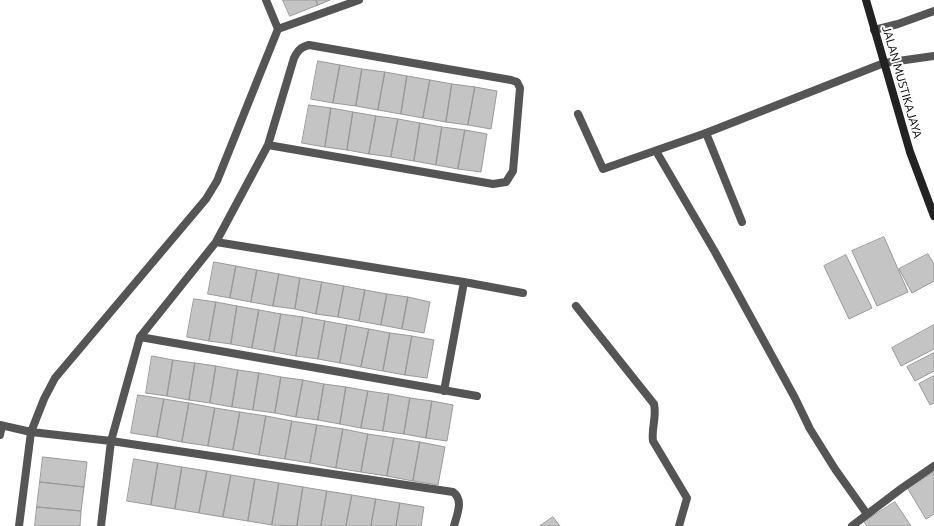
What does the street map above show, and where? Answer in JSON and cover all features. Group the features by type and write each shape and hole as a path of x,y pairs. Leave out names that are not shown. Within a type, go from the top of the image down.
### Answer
{"main road":[{"name":"JALAN MUSTIKAJAYA","path":"866,0 910,152 934,216"}],"street":[{"path":"19,526 30,432 55,378 206,198 217,181 278,29 266,0"},
{"path":"278,29 359,0"},
{"path":"874,30 898,24 934,11"},
{"path":"101,526 110,441 140,337 216,242 268,145 294,58 298,51 302,47 309,45 511,80 517,82 520,88 513,171 506,182 493,184 268,145"},
{"path":"578,114 603,169 706,133 884,63 934,56"},
{"path":"706,133 742,222"},
{"path":"656,151 715,252 810,429 835,469 867,514"},
{"path":"216,242 523,293"},
{"path":"444,391 464,282"},
{"path":"576,306 654,404 656,414 653,441 687,498 679,526"},
{"path":"140,337 477,396"},
{"path":"0,435 1,426 30,432 110,441 452,492 457,495 460,501 454,526"},
{"path":"852,526 934,466"}],"building":[{"path":"283,0 316,0 318,5 290,16"},
{"path":"316,0 330,0 318,5"},
{"path":"318,61 340,65 333,103 311,99"},
{"path":"340,65 362,69 356,106 333,103"},
{"path":"362,69 385,72 378,110 356,106"},
{"path":"385,72 407,76 401,114 378,110"},
{"path":"407,76 430,80 423,118 401,114"},
{"path":"430,80 452,84 446,122 423,118"},
{"path":"452,84 475,87 468,125 446,122"},
{"path":"475,87 497,91 491,129 468,125"},
{"path":"309,105 331,108 325,147 302,143"},
{"path":"331,108 353,112 347,150 325,147"},
{"path":"353,112 376,116 369,154 347,150"},
{"path":"376,116 398,119 391,157 369,154"},
{"path":"398,119 420,123 414,161 391,157"},
{"path":"420,123 442,127 436,165 414,161"},
{"path":"442,127 465,130 458,169 436,165"},
{"path":"465,130 487,134 481,172 458,169"},
{"path":"884,237 908,292 877,306 852,251"},
{"path":"928,254 934,264 934,281 912,293 899,269"},
{"path":"846,255 872,308 849,319 824,266"},
{"path":"214,262 236,266 230,298 208,294"},
{"path":"236,266 257,270 251,302 230,298"},
{"path":"257,270 279,274 273,306 251,302"},
{"path":"279,274 300,278 295,309 273,306"},
{"path":"300,278 322,282 316,314 295,309"},
{"path":"322,282 344,286 338,317 316,314"},
{"path":"344,286 365,290 359,321 338,317"},
{"path":"365,290 387,294 381,325 359,321"},
{"path":"387,294 408,297 402,329 381,325"},
{"path":"408,297 430,302 424,333 402,329"},
{"path":"194,299 216,302 209,341 187,337"},
{"path":"216,302 237,306 231,344 209,341"},
{"path":"237,306 259,310 252,348 231,344"},
{"path":"259,310 281,314 274,352 252,348"},
{"path":"281,314 303,317 296,356 274,352"},
{"path":"303,317 325,321 318,359 296,356"},
{"path":"325,321 347,325 340,363 318,359"},
{"path":"347,325 369,329 361,367 340,363"},
{"path":"934,325 934,349 901,366 892,348"},
{"path":"369,329 390,333 383,371 361,367"},
{"path":"390,333 412,336 405,375 383,371"},
{"path":"412,336 434,340 427,378 405,375"},
{"path":"934,353 934,371 915,381 907,367"},
{"path":"152,356 173,360 167,396 146,393"},
{"path":"173,360 195,363 189,400 167,396"},
{"path":"195,363 216,366 210,403 189,400"},
{"path":"216,366 238,370 232,407 210,403"},
{"path":"238,370 259,373 253,410 232,407"},
{"path":"259,373 281,377 275,413 253,410"},
{"path":"934,376 934,403 930,405 919,384"},
{"path":"281,377 303,380 296,417 275,413"},
{"path":"303,380 324,384 318,420 296,417"},
{"path":"324,384 346,387 340,424 318,420"},
{"path":"346,387 368,391 361,428 340,424"},
{"path":"368,391 389,394 383,431 361,428"},
{"path":"389,394 410,398 404,434 383,431"},
{"path":"138,395 164,399 157,437 131,433"},
{"path":"410,398 432,401 426,438 404,434"},
{"path":"164,399 189,403 182,442 157,437"},
{"path":"432,401 453,405 447,441 426,438"},
{"path":"189,403 215,408 208,446 182,442"},
{"path":"215,408 240,412 233,450 208,446"},
{"path":"240,412 266,416 259,455 233,450"},
{"path":"266,416 292,421 285,459 259,455"},
{"path":"292,421 317,425 310,463 285,459"},
{"path":"317,425 343,429 336,468 310,463"},
{"path":"343,429 368,434 361,472 336,468"},
{"path":"368,434 394,438 387,476 361,472"},
{"path":"394,438 420,442 413,481 387,476"},
{"path":"420,442 445,447 438,485 413,481"},
{"path":"43,457 87,462 84,487 40,482"},
{"path":"134,459 158,463 151,505 127,501"},
{"path":"158,463 182,467 175,509 151,505"},
{"path":"182,467 207,471 199,513 175,509"},
{"path":"207,471 231,475 223,517 199,513"},
{"path":"934,472 934,514 926,519 908,489"},
{"path":"231,475 255,479 248,521 223,517"},
{"path":"255,479 279,483 272,525 248,521"},
{"path":"40,482 84,487 81,511 37,507"},
{"path":"279,483 303,487 297,526 272,525"},
{"path":"303,487 327,491 321,526 297,526"},
{"path":"327,491 352,495 346,526 321,526"},
{"path":"352,495 376,499 371,526 346,526"},
{"path":"376,499 400,503 396,526 371,526"},
{"path":"895,502 911,526 867,526 864,522"},
{"path":"400,503 424,507 421,526 396,526"},
{"path":"37,507 81,511 80,526 35,526"},
{"path":"553,517 560,526 540,526"}]}
